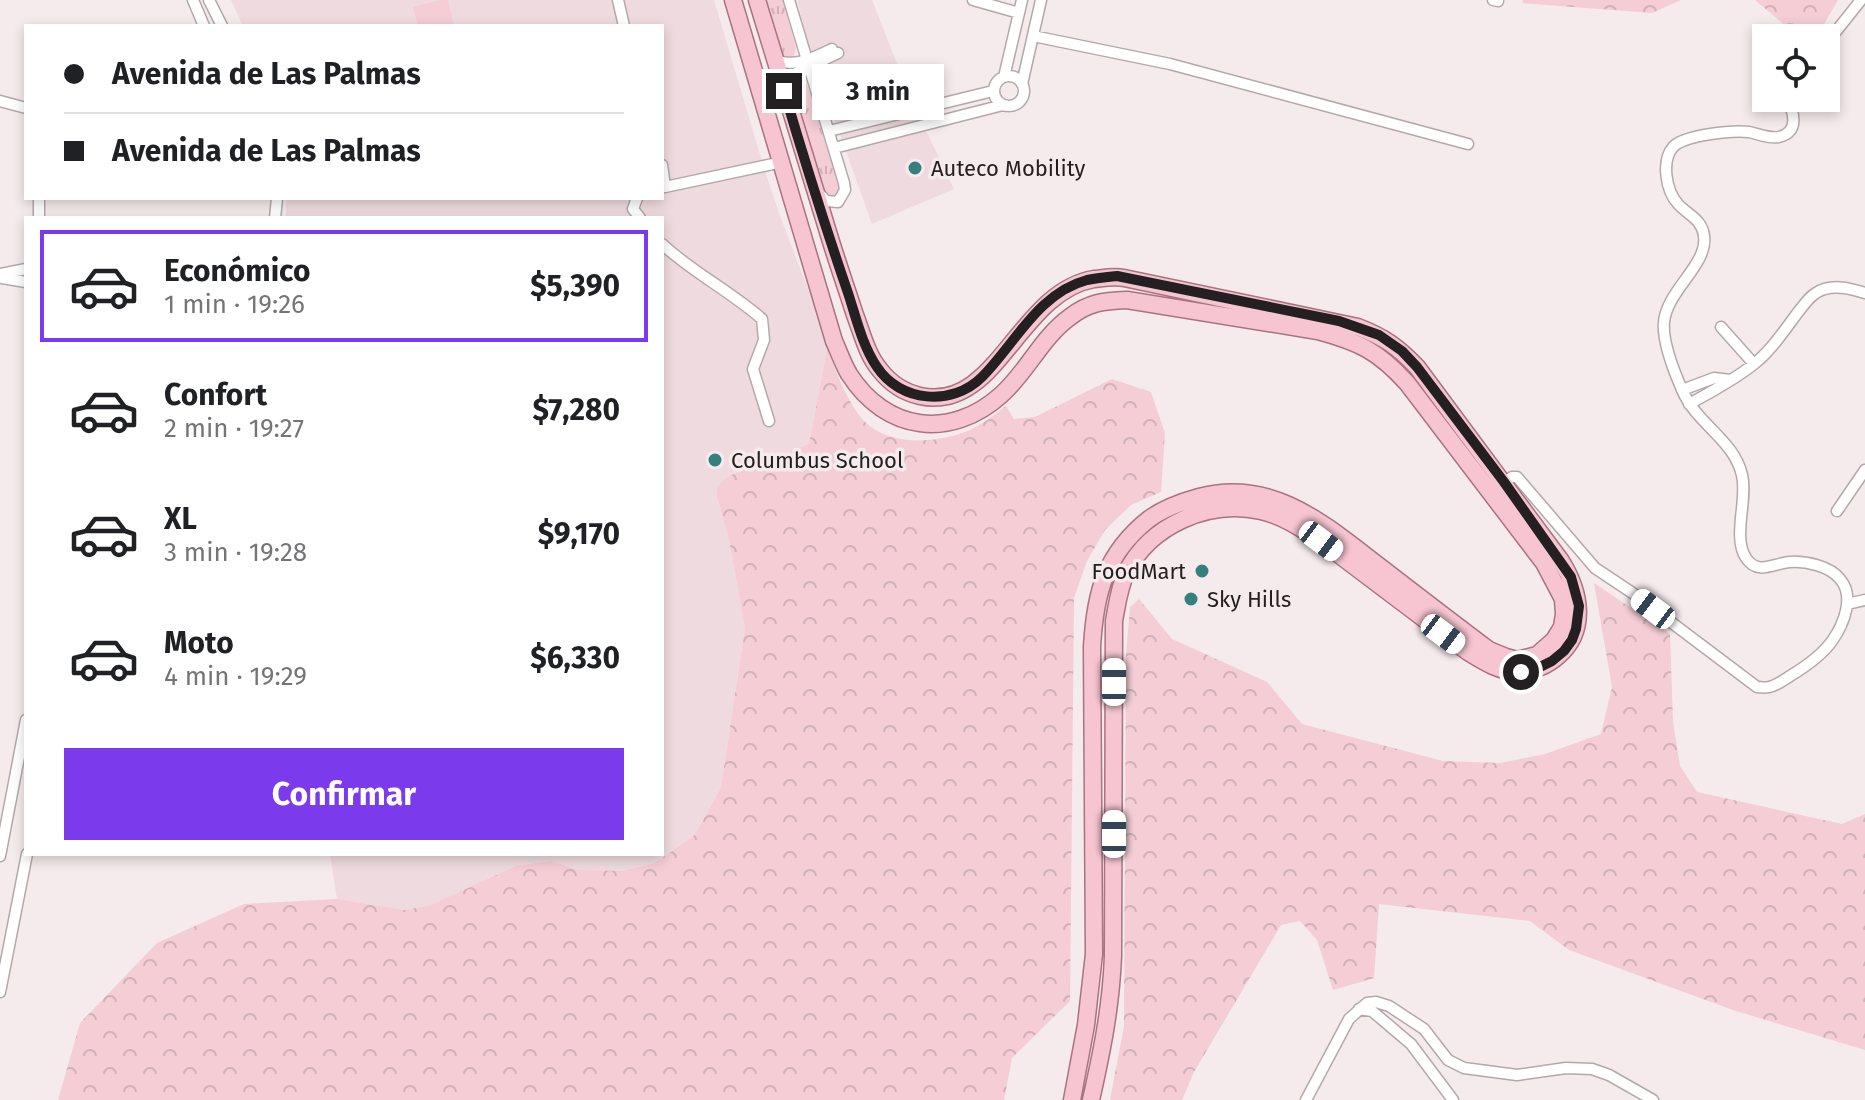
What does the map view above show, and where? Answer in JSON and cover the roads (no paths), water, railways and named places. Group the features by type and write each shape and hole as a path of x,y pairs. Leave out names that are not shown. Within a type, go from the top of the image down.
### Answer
{"main road":[{"path":"733,0 834,341 844,364 875,403 903,420 933,425 975,415 1013,383 1059,325 1082,308 1101,301 1127,300 1341,337 1384,360 1407,383 1544,563 1563,599 1562,627 1554,640 1537,655 1517,660 1489,650 1319,520 1281,501 1239,492 1207,495 1173,505 1155,515 1123,543 1111,561 1097,598 1093,622 1094,954 1086,1025 1072,1100"},
{"path":"757,0 835,256 870,355 877,368 896,386 923,397 961,393 980,379 1032,317 1057,294 1086,281 1117,276 1339,321 1379,335 1402,351 1417,367 1571,577 1579,606 1576,629 1564,651 1552,661 1521,672 1488,664 1468,652 1321,541 1300,527 1263,512 1229,508 1186,518 1159,533 1136,558 1121,585 1114,621 1113,956 1107,1028 1091,1100"}],"street":[{"path":"193,0 203,24"},
{"path":"209,0 221,24"},
{"path":"618,0 624,24"},
{"path":"789,0 844,183 843,197 838,202 826,201 812,181"},
{"path":"973,0 1019,13"},
{"path":"1003,105 996,100 993,91 995,84 1004,77 1022,0"},
{"path":"834,148 1003,105 1012,106 1020,101 1041,0"},
{"path":"1840,26 1861,0"},
{"path":"1033,36 1170,64 1468,144"},
{"path":"784,91 789,79 808,63 837,50"},
{"path":"774,58 786,64 808,63"},
{"path":"1004,77 1016,78 1022,84"},
{"path":"829,131 993,91"},
{"path":"0,101 24,107"},
{"path":"1504,482 1517,477 1595,568 1757,687 1772,687 1795,673 1832,641 1847,604 1847,591 1841,580 1831,571 1792,561 1758,568 1748,561 1741,549 1744,499 1736,455 1689,404 1666,343 1664,321 1670,303 1702,255 1705,237 1700,223 1678,204 1670,189 1666,170 1674,146 1692,137 1747,132 1777,138 1793,126 1792,112"},
{"path":"664,188 782,162"},
{"path":"664,246 762,319 764,340 753,369 769,421"},
{"path":"0,276 24,270"},
{"path":"0,276 24,281"},
{"path":"1689,404 1754,364 1818,291 1847,287 1865,293"},
{"path":"1721,327 1754,364"},
{"path":"1682,390 1714,378 1730,380"},
{"path":"1837,511 1865,470"},
{"path":"1847,604 1865,600"},
{"path":"0,856 24,730"},
{"path":"0,992 27,856"},
{"path":"1306,1100 1349,1019 1367,1003 1376,1002 1389,1006 1424,1029 1448,1060 1464,1068 1517,1075 1566,1068 1592,1069 1653,1100"},
{"path":"1359,1009 1372,1011 1411,1044 1453,1100"}],"place":[{"name":"Auteco Mobility","path":"915,168"},
{"name":"Columbus School","path":"715,460"},
{"name":"FoodMart","path":"1202,571"},
{"name":"Sky Hills","path":"1191,599"}]}
